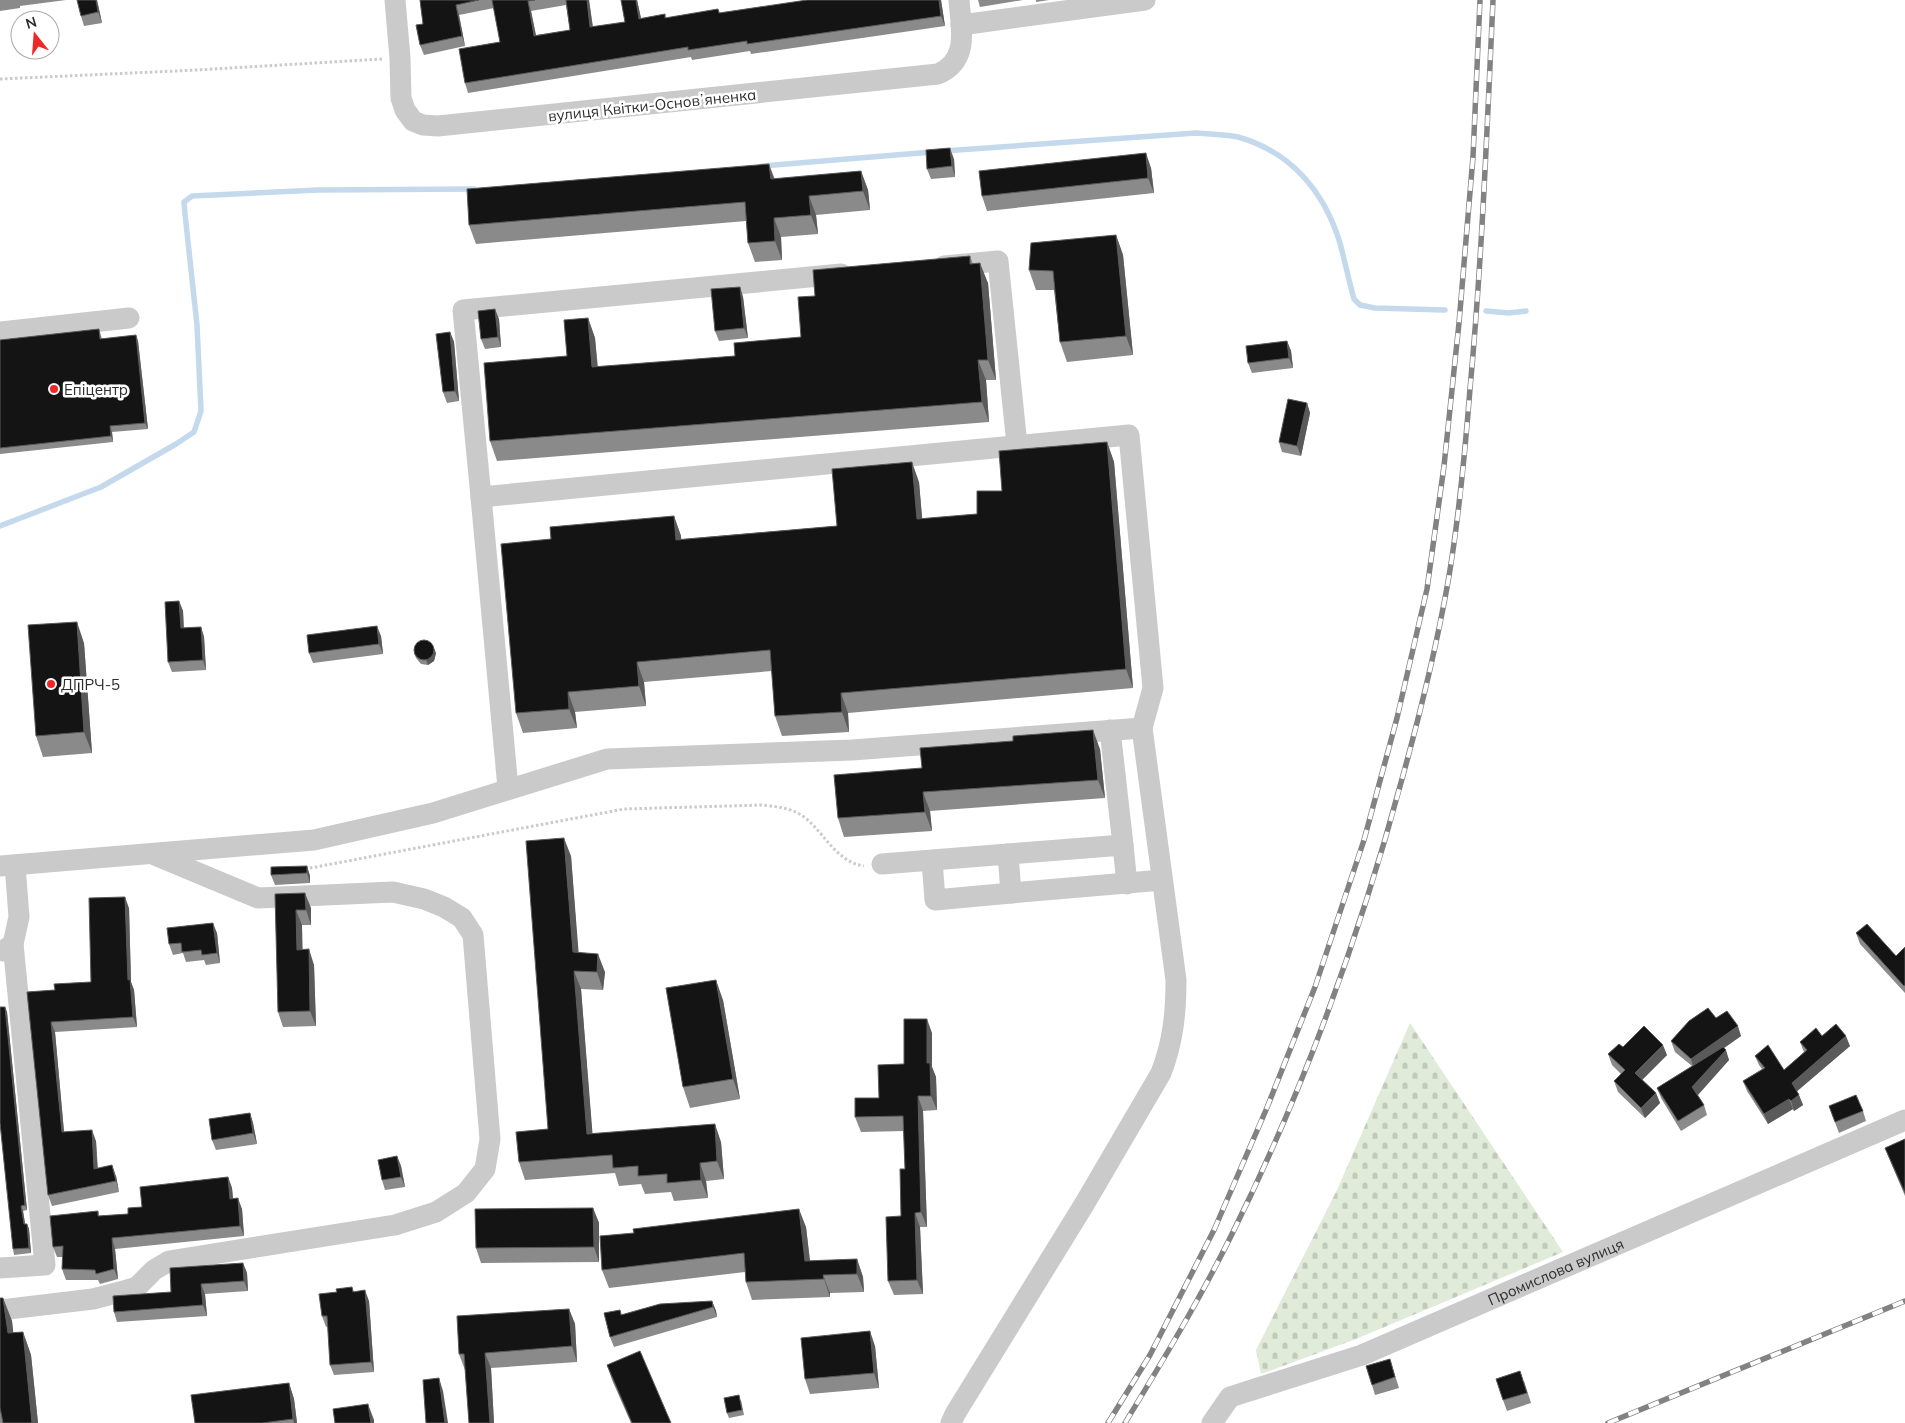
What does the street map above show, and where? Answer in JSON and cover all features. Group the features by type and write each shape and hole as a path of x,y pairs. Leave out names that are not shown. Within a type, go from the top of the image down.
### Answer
{"street":[{"path":"395,0 400,58"},
{"path":"959,0 961,25 1145,0"},
{"name":"вулиця Квітки-Основʼяненка","path":"400,58 401,98 405,110 413,121 423,125 438,126 918,78 948,70 954,63 962,43 961,25"},
{"path":"928,267 998,261 1017,445"},
{"path":"508,788 463,310 859,273"},
{"path":"0,332 129,318"},
{"path":"481,497 1129,435 1153,688 1142,728 1162,880 1173,947 1176,1006 1170,1050 1161,1072 1086,1203 951,1423"},
{"path":"0,1268 45,1265 7,949 19,917 7,866 314,840 424,815 607,759 852,750 1142,728"},
{"path":"1110,730 1127,884"},
{"path":"882,864 1123,845"},
{"path":"0,1310 93,1299 120,1292 137,1287 154,1270 169,1261 395,1224 436,1212 466,1193 485,1169 490,1139 473,935 462,918 444,906 393,892 258,898 152,853"},
{"path":"1008,854 1011,893"},
{"path":"932,860 935,900 1162,880"},
{"name":"Промислова вулиця","path":"1212,1423 1230,1397 1362,1354 1905,1120"}],"path":[{"path":"0,79 400,58"},
{"path":"296,871 624,809 763,805 785,808 804,816 847,861 861,866 882,864"}],"green space":[{"path":"1410,1023 1563,1252 1356,1339 1261,1374 1256,1350 1337,1190"}],"building":[{"path":"77,0 96,0 98,12 81,16"},
{"path":"420,0 479,0 456,5 462,36 420,45 416,25 423,24"},
{"path":"492,0 535,0 528,1 534,36 570,30 566,0 587,0 590,27 625,22 621,0 636,0 639,19 665,14 665,18 718,9 719,13 807,0 939,0 941,16 747,44 747,41 688,50 688,47 465,83 459,49 500,42"},
{"path":"950,148 952,166 927,169 926,150"},
{"path":"1146,153 1148,178 982,196 979,171"},
{"path":"769,164 771,179 861,171 863,191 809,196 811,215 774,218 775,241 748,243 745,202 469,225 467,189"},
{"path":"1116,235 1126,336 1060,342 1053,271 1029,270 1031,243"},
{"path":"970,256 970,264 980,263 988,360 978,360 982,402 490,441 484,363 567,356 564,320 588,318 592,367 735,356 734,343 801,337 798,297 815,296 813,270"},
{"path":"740,287 744,328 715,331 711,289"},
{"path":"495,309 498,337 481,339 478,311"},
{"name":"Епіцентр","path":"99,329 100,339 136,335 145,423 110,426 111,436 0,448 0,340"},
{"path":"450,332 455,391 443,392 436,334"},
{"path":"1287,341 1289,358 1248,363 1246,346"},
{"path":"1288,399 1307,403 1297,446 1279,442"},
{"path":"1107,442 1126,669 841,693 842,712 775,716 770,650 637,662 639,686 568,692 569,709 516,713 501,544 551,539 550,527 674,516 676,540 837,526 832,469 912,462 917,519 977,514 977,491 1002,491 999,451"},
{"path":"179,601 181,628 201,627 203,660 168,662 165,602"},
{"path":"77,622 84,732 36,736 28,625"},
{"path":"377,626 379,644 309,653 307,635"},
{"path":"424,640 431,643 434,650 431,657 424,660 417,657 414,650 417,643"},
{"path":"1093,730 1098,780 923,792 925,812 838,818 834,775 922,768 920,748 1013,741 1013,736"},
{"path":"564,838 573,952 598,954 597,972 574,971 587,1134 715,1124 717,1161 700,1163 701,1180 667,1183 667,1174 638,1176 638,1166 613,1168 612,1155 519,1162 516,1132 548,1129 526,841"},
{"path":"307,866 307,873 271,875 271,867"},
{"path":"305,893 306,910 296,910 297,950 309,949 310,1011 278,1012 275,894"},
{"path":"125,897 128,980 130,979 133,1017 51,1022 62,1132 92,1130 94,1169 112,1165 116,1181 48,1195 27,992 55,990 54,984 91,982 89,898"},
{"path":"213,923 217,953 202,955 201,950 182,952 181,943 169,944 167,928"},
{"path":"1867,924 1896,956 1905,947 1904,986 1856,933"},
{"path":"716,980 733,1079 683,1087 666,988"},
{"path":"0,1007 5,1007 25,1205 21,1206 24,1224 27,1224 29,1248 13,1249 0,1123"},
{"path":"1708,1008 1716,1018 1727,1011 1738,1026 1691,1059 1671,1041 1689,1021"},
{"path":"904,1019 927,1019 927,1063 930,1063 931,1096 918,1096 921,1212 915,1213 917,1280 888,1281 886,1217 901,1216 900,1169 905,1169 903,1116 855,1117 855,1098 879,1098 878,1065 904,1064"},
{"path":"1836,1024 1846,1036 1792,1083 1799,1095 1764,1114 1743,1081 1765,1068 1755,1056 1768,1045 1784,1070 1807,1050 1800,1042 1816,1028 1822,1036"},
{"path":"1644,1026 1663,1045 1635,1073 1656,1093 1641,1108 1614,1081 1625,1070 1608,1054 1619,1044 1623,1047"},
{"path":"1723,1047 1726,1050 1692,1087 1704,1105 1678,1121 1657,1088"},
{"path":"1856,1095 1863,1111 1835,1122 1829,1106"},
{"path":"250,1113 253,1133 212,1140 209,1119"},
{"path":"1905,1139 1905,1193 1885,1148"},
{"path":"397,1156 401,1177 382,1180 378,1160"},
{"path":"228,1177 230,1199 238,1198 240,1226 112,1238 114,1269 96,1274 95,1270 62,1269 63,1246 53,1247 50,1216 98,1211 98,1216 128,1214 128,1208 142,1207 140,1187"},
{"path":"593,1208 594,1247 476,1248 475,1209"},
{"path":"799,1209 805,1261 857,1259 857,1274 823,1275 824,1279 746,1282 744,1253 602,1270 600,1236 634,1233 633,1229"},
{"path":"243,1263 244,1281 201,1284 203,1305 114,1312 113,1296 171,1292 170,1268"},
{"path":"352,1287 353,1292 365,1290 371,1362 330,1365 327,1316 322,1316 319,1294 337,1292 336,1289"},
{"path":"0,1298 3,1298 8,1333 23,1332 32,1423 3,1423 0,1408"},
{"path":"712,1301 713,1307 610,1337 604,1313 620,1310 621,1315 660,1304"},
{"path":"569,1309 572,1346 485,1353 490,1423 469,1423 464,1354 459,1354 457,1316"},
{"path":"870,1331 874,1373 805,1379 801,1338"},
{"path":"640,1351 671,1423 632,1423 607,1365"},
{"path":"1390,1359 1395,1377 1372,1385 1366,1366"},
{"path":"1520,1371 1527,1393 1503,1400 1496,1379"},
{"path":"439,1378 445,1423 426,1423 423,1380"},
{"path":"289,1383 293,1419 262,1423 195,1423 191,1395"},
{"path":"739,1395 742,1410 727,1413 724,1398"},
{"path":"368,1404 371,1423 335,1423 333,1409"}],"waterway":[{"path":"944,151 1196,133 1238,137 1257,144 1289,163 1315,191 1333,224 1340,243 1354,299 1360,305 1375,308 1445,310"},
{"path":"762,166 932,152"},
{"path":"0,526 101,487 194,432 201,411 197,325 184,202 192,196 318,190 474,189"},
{"path":"1486,311 1509,313 1526,311"}],"railway":[{"path":"1108,1423 1150,1355 1214,1230 1266,1110 1315,987 1364,840 1397,718 1427,589 1444,466 1459,323 1473,157 1480,0"},
{"path":"1125,1423 1220,1258 1283,1124 1349,953 1386,837 1415,730 1443,607 1452,558 1461,485 1478,292 1493,0"},
{"path":"1608,1423 1905,1301"}],"place":[{"name":"Епіцентр","path":"54,389"},
{"name":"ДПРЧ-5","path":"51,684"}]}
